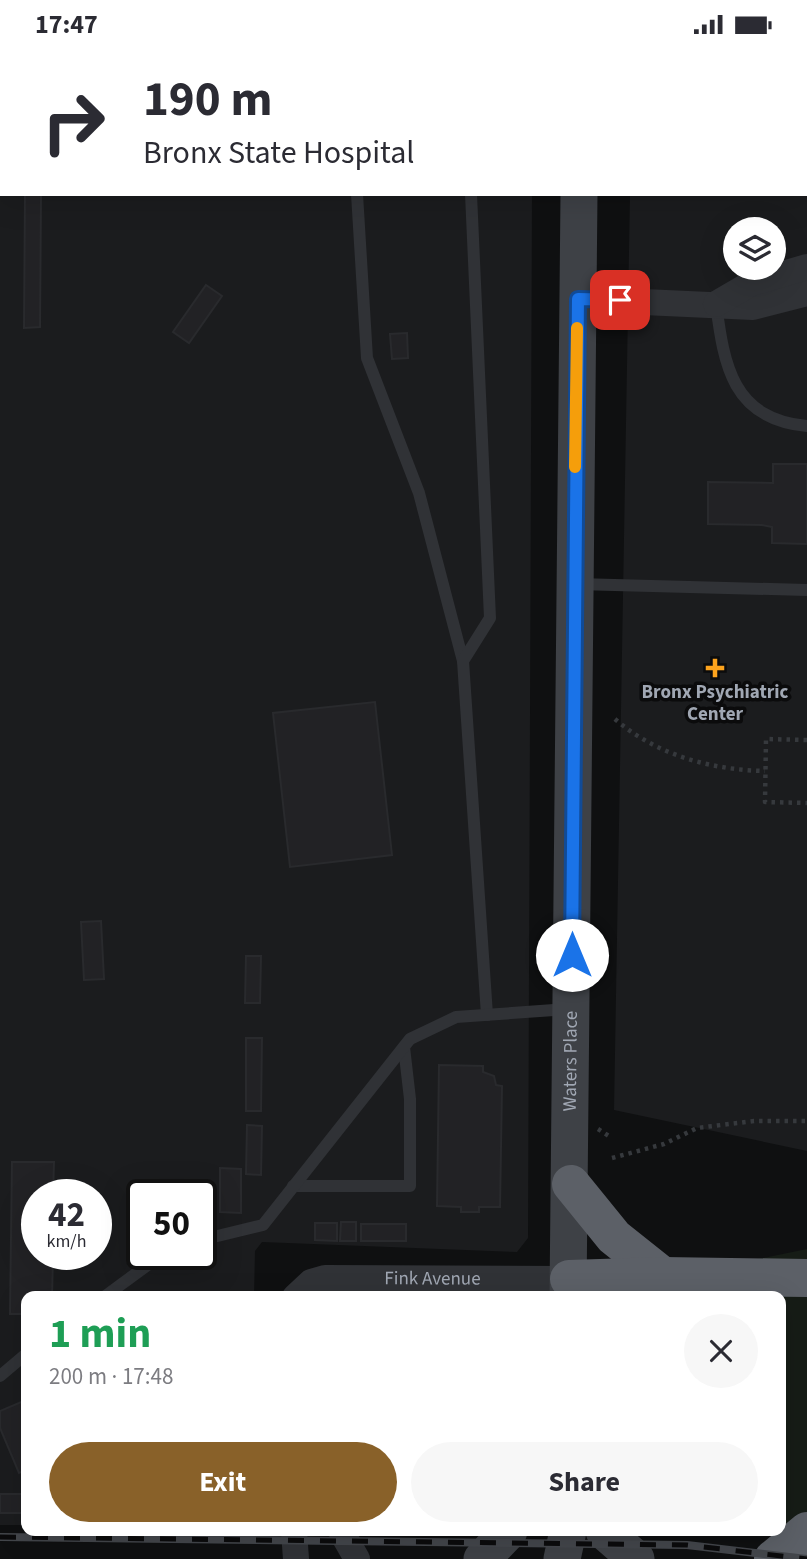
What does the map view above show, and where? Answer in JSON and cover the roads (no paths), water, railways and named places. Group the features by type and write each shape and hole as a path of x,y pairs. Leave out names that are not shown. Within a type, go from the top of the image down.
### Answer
{"highway":[{"path":"571,1184 614,1237 663,1276"},
{"path":"569,1288 663,1276 807,1278"},
{"path":"773,1559 807,1531"}],"main road":[{"name":"Waters Place","path":"569,1288 573,583 579,196"},
{"path":"482,1559 504,1536"},
{"path":"541,1559 544,1536"},
{"path":"562,1559 567,1536"},
{"path":"610,1536 636,1559"}],"street":[{"path":"716,304 752,282 807,267"},
{"path":"578,299 753,307 807,293"},
{"name":"Fink Avenue","path":"301,1291 325,1278 569,1288"},
{"path":"294,1536 296,1559"},
{"path":"344,1536 357,1559"}],"lane":[{"path":"358,196 367,358 419,493 463,661 487,1015"},
{"path":"463,661 490,618 471,196"},
{"path":"716,304 723,357 734,384 753,405 772,418 807,426"},
{"path":"573,583 807,590"},
{"path":"217,1236 263,1225 410,1039 456,1017 572,1009"},
{"path":"293,1186 410,1186 410,1099 404,1047"},
{"path":"112,1291 141,1270"},
{"path":"0,1376 21,1358"}],"railway":[{"path":"0,1537 687,1545 807,1559"}],"place":[{"name":"Bronx Psychiatric Center","path":"715,668"}]}
